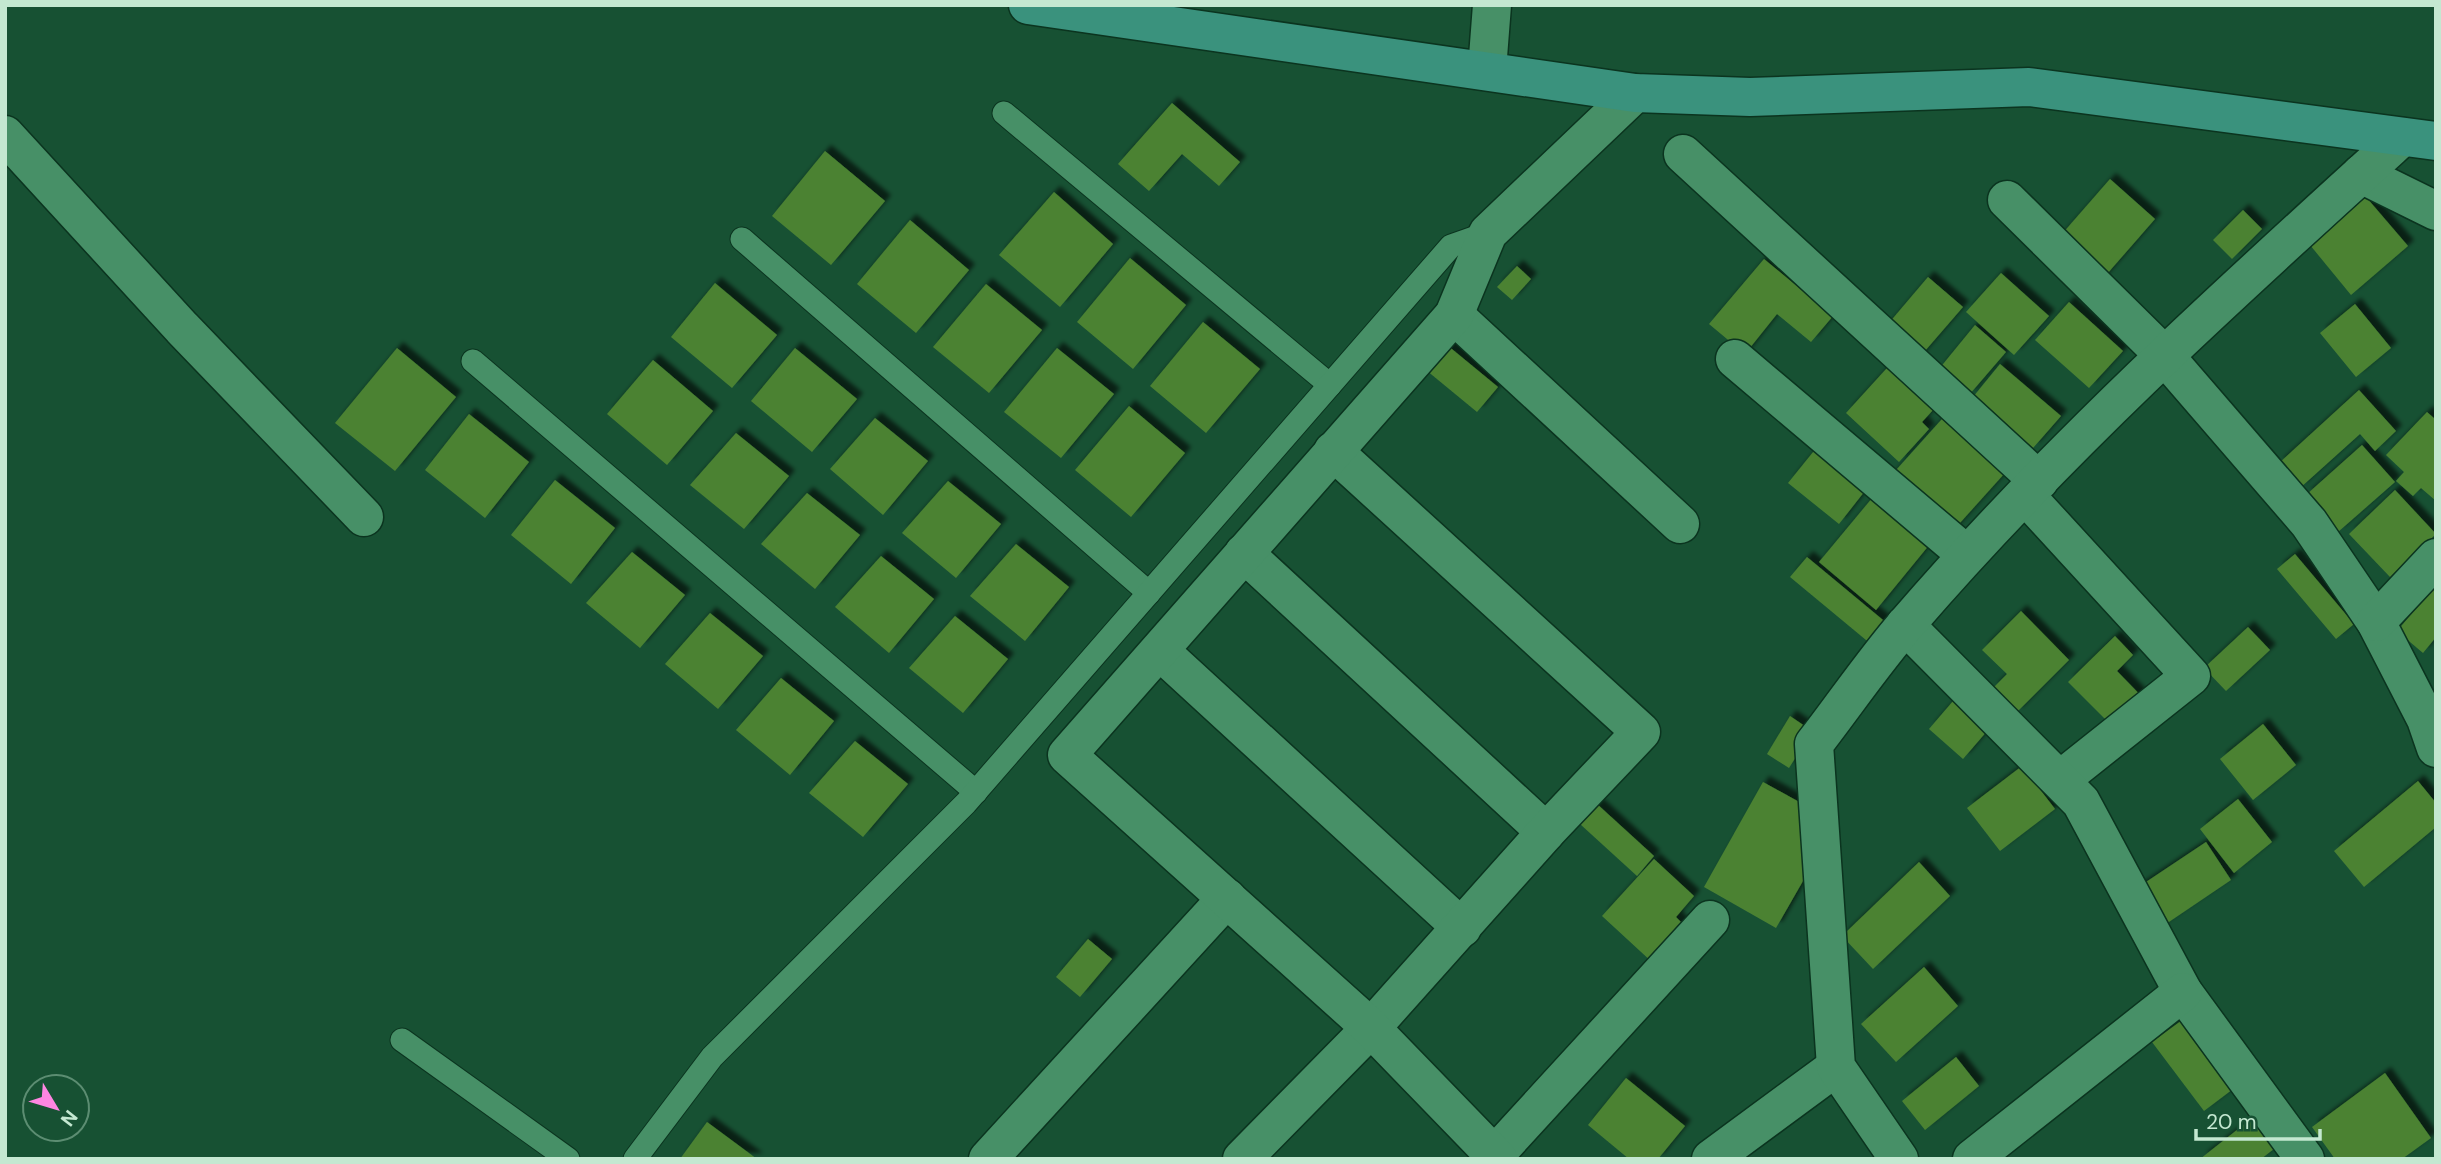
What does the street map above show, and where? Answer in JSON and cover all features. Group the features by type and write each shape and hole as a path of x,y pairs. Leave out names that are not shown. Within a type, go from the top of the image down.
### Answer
{"main road":[{"path":"1028,5 1635,93 1764,97 2029,87 2419,139"}],"street":[{"path":"1487,70 1492,5"},
{"path":"1635,93 1488,233 1454,315 1067,755 1371,1028 1495,1158 1710,920"},
{"path":"5,135 182,328 364,517"},
{"path":"1899,1159 1836,1067 1814,744 1905,625 1967,555 2163,354 2361,174 2419,139"},
{"path":"1683,154 2032,488 2191,676 2060,780"},
{"path":"2361,174 2436,211"},
{"path":"2007,200 2163,354 2309,523 2376,622 2426,719 2436,748"},
{"path":"1454,315 1680,524"},
{"path":"1735,359 1967,555"},
{"path":"1242,1159 1371,1028 1546,832 1641,732 1333,451"},
{"path":"1244,553 1546,832"},
{"path":"2376,622 2436,558"},
{"path":"1905,625 2081,802 2183,992 2305,1159"},
{"path":"1160,651 1462,928"},
{"path":"988,1159 1227,898"},
{"path":"1972,1159 2183,992"},
{"path":"1711,1159 1836,1067"}],"lane":[{"path":"1004,113 1330,385"},
{"path":"635,1159 712,1057 976,792 1451,246 1488,233"},
{"path":"742,239 1149,593"},
{"path":"473,362 976,792"},
{"path":"402,1040 569,1159"}],"building":[{"path":"1172,103 1240,162 1219,186 1182,154 1149,191 1118,164"},
{"path":"825,151 885,201 831,265 772,216"},
{"path":"2110,179 2155,219 2100,282 2055,242"},
{"path":"1054,192 1113,244 1060,307 999,255"},
{"path":"2366,197 2408,246 2351,295 2310,245"},
{"path":"2243,210 2262,229 2232,259 2213,240"},
{"path":"910,220 969,270 916,333 857,284"},
{"path":"1130,258 1186,305 1133,369 1077,322"},
{"path":"1764,259 1833,316 1811,342 1777,314 1745,354 1709,324"},
{"path":"1517,266 1531,279 1512,300 1497,287"},
{"path":"2001,273 2049,316 2014,355 1966,312"},
{"path":"1928,277 1963,307 1918,359 1883,330"},
{"path":"715,283 777,335 732,388 671,337"},
{"path":"986,284 1042,330 989,393 933,347"},
{"path":"2069,302 2123,351 2089,388 2035,340"},
{"path":"2355,304 2391,348 2356,377 2320,333"},
{"path":"1203,322 1260,369 1206,433 1150,386"},
{"path":"1975,325 2006,352 1969,395 1939,369"},
{"path":"1447,345 1498,387 1477,412 1426,370"},
{"path":"397,348 456,397 395,471 335,423"},
{"path":"795,348 857,399 812,452 751,401"},
{"path":"1057,348 1114,394 1061,458 1004,412"},
{"path":"653,360 713,411 667,465 607,414"},
{"path":"2000,364 2061,416 2033,448 1973,397"},
{"path":"1887,368 1933,410 1922,422 1929,429 1899,462 1846,413"},
{"path":"2359,390 2396,431 2375,451 2360,434 2300,488 2278,464"},
{"path":"1129,406 1185,453 1131,517 1075,470"},
{"path":"2427,412 2436,420 2436,501 2421,488 2413,496 2396,481 2404,472 2386,455"},
{"path":"469,414 529,462 485,518 425,470"},
{"path":"875,418 928,461 883,515 830,469"},
{"path":"1942,419 2004,474 1950,534 1888,479"},
{"path":"736,433 789,476 744,529 690,485"},
{"path":"2362,445 2395,482 2338,532 2306,495"},
{"path":"1818,446 1868,487 1839,524 1788,483"},
{"path":"555,480 615,528 571,584 511,535"},
{"path":"948,481 1001,524 956,578 902,533"},
{"path":"2395,490 2436,534 2390,577 2349,534"},
{"path":"807,493 860,535 815,589 761,544"},
{"path":"1873,497 1930,544 1876,610 1819,562"},
{"path":"1016,544 1069,587 1025,641 970,596"},
{"path":"632,552 685,595 640,648 586,603"},
{"path":"2295,554 2354,624 2336,639 2277,569"},
{"path":"881,556 934,599 889,653 835,607"},
{"path":"1807,557 1889,625 1872,645 1790,577"},
{"path":"2436,585 2436,637 2423,653 2397,631"},
{"path":"2021,611 2069,660 2016,713 1992,689 2007,674 1982,650"},
{"path":"710,613 763,656 718,709 665,664"},
{"path":"955,616 1008,659 963,713 909,668"},
{"path":"2248,627 2270,650 2226,691 2204,668"},
{"path":"2115,636 2133,655 2117,671 2148,703 2118,732 2068,682"},
{"path":"781,678 834,721 790,775 736,730"},
{"path":"1960,693 1994,723 1963,759 1929,729"},
{"path":"1790,716 1812,731 1789,768 1767,754"},
{"path":"2263,724 2296,765 2253,800 2220,759"},
{"path":"855,741 908,784 863,837 809,793"},
{"path":"2022,766 2055,809 2000,851 1967,808"},
{"path":"2418,781 2436,803 2436,827 2364,887 2334,851"},
{"path":"1763,782 1801,803 1811,867 1776,928 1704,887"},
{"path":"2238,799 2272,842 2234,873 2200,829"},
{"path":"1597,804 1654,856 1637,876 1580,824"},
{"path":"2206,842 2231,880 2160,928 2134,890"},
{"path":"1654,859 1694,896 1676,917 1686,927 1653,963 1602,916"},
{"path":"1919,862 1950,896 1873,969 1842,936"},
{"path":"1088,939 1112,959 1080,997 1056,977"},
{"path":"1924,967 1958,1006 1896,1062 1861,1024"},
{"path":"2185,1018 2237,1086 2204,1111 2152,1042"},
{"path":"1956,1057 1979,1086 1925,1130 1902,1101"},
{"path":"2385,1073 2431,1138 2402,1159 2335,1159 2312,1127"},
{"path":"1626,1078 1685,1126 1658,1159 1629,1159 1588,1125"},
{"path":"2256,1115 2279,1145 2261,1159 2200,1159"},
{"path":"707,1122 757,1159 680,1159"}]}
